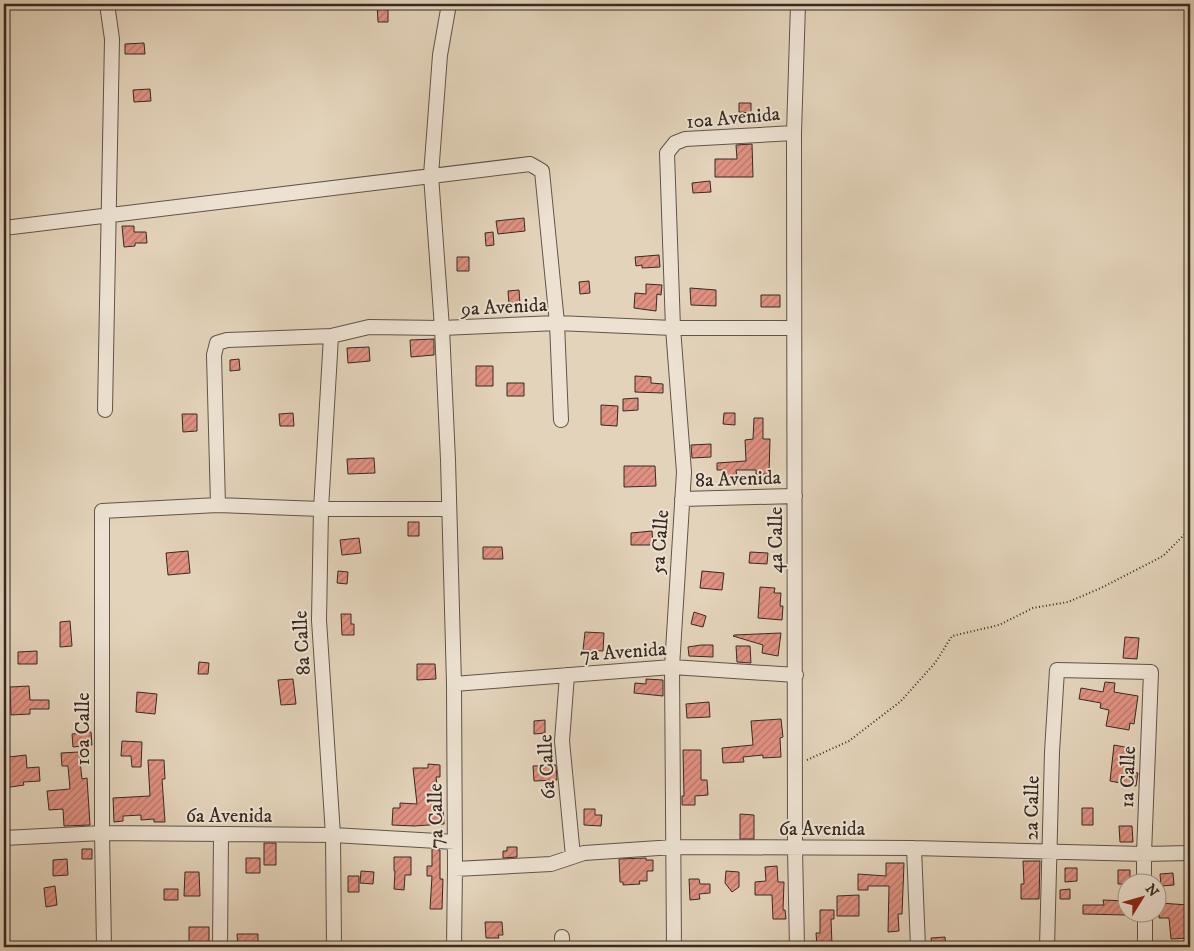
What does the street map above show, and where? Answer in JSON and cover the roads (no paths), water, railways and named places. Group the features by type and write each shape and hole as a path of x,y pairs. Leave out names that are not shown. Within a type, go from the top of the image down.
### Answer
{"street":[{"path":"104,410 112,39 107,4"},
{"name":"7a Calle","path":"449,4 440,55 431,175 442,328 449,509 454,684 454,947"},
{"name":"4a Calle","path":"797,947 795,849 794,132 798,4"},
{"name":"10a Avenida","path":"675,144 685,138 794,132"},
{"name":"5a Calle","path":"674,947 672,667 684,472 672,328 667,153 675,144"},
{"path":"4,228 530,164 542,171 557,323 561,420"},
{"name":"9a Avenida","path":"218,505 214,354 217,342 226,340 331,336 369,327 442,328 557,323 672,328 794,328"},
{"name":"8a Calle","path":"331,336 321,509 318,620 333,835 334,947"},
{"name":"8a Avenida","path":"682,499 795,496"},
{"path":"218,505 321,509 449,509"},
{"name":"10a Calle","path":"104,947 102,511 218,505"},
{"name":"7a Avenida","path":"454,684 672,667 796,675"},
{"name":"1a Calle","path":"1056,670 1151,672 1144,874"},
{"name":"2a Calle","path":"1047,947 1056,670"},
{"name":"6a Calle","path":"566,675 562,740 573,856"},
{"name":"6a Avenida","path":"4,838 102,833 333,835 455,842"},
{"path":"220,947 221,835"},
{"name":"6a Avenida","path":"455,869 551,864 584,853 674,848 914,848 1144,854 1190,853"},
{"path":"914,848 918,947"},
{"path":"1145,924 1145,947"}]}
